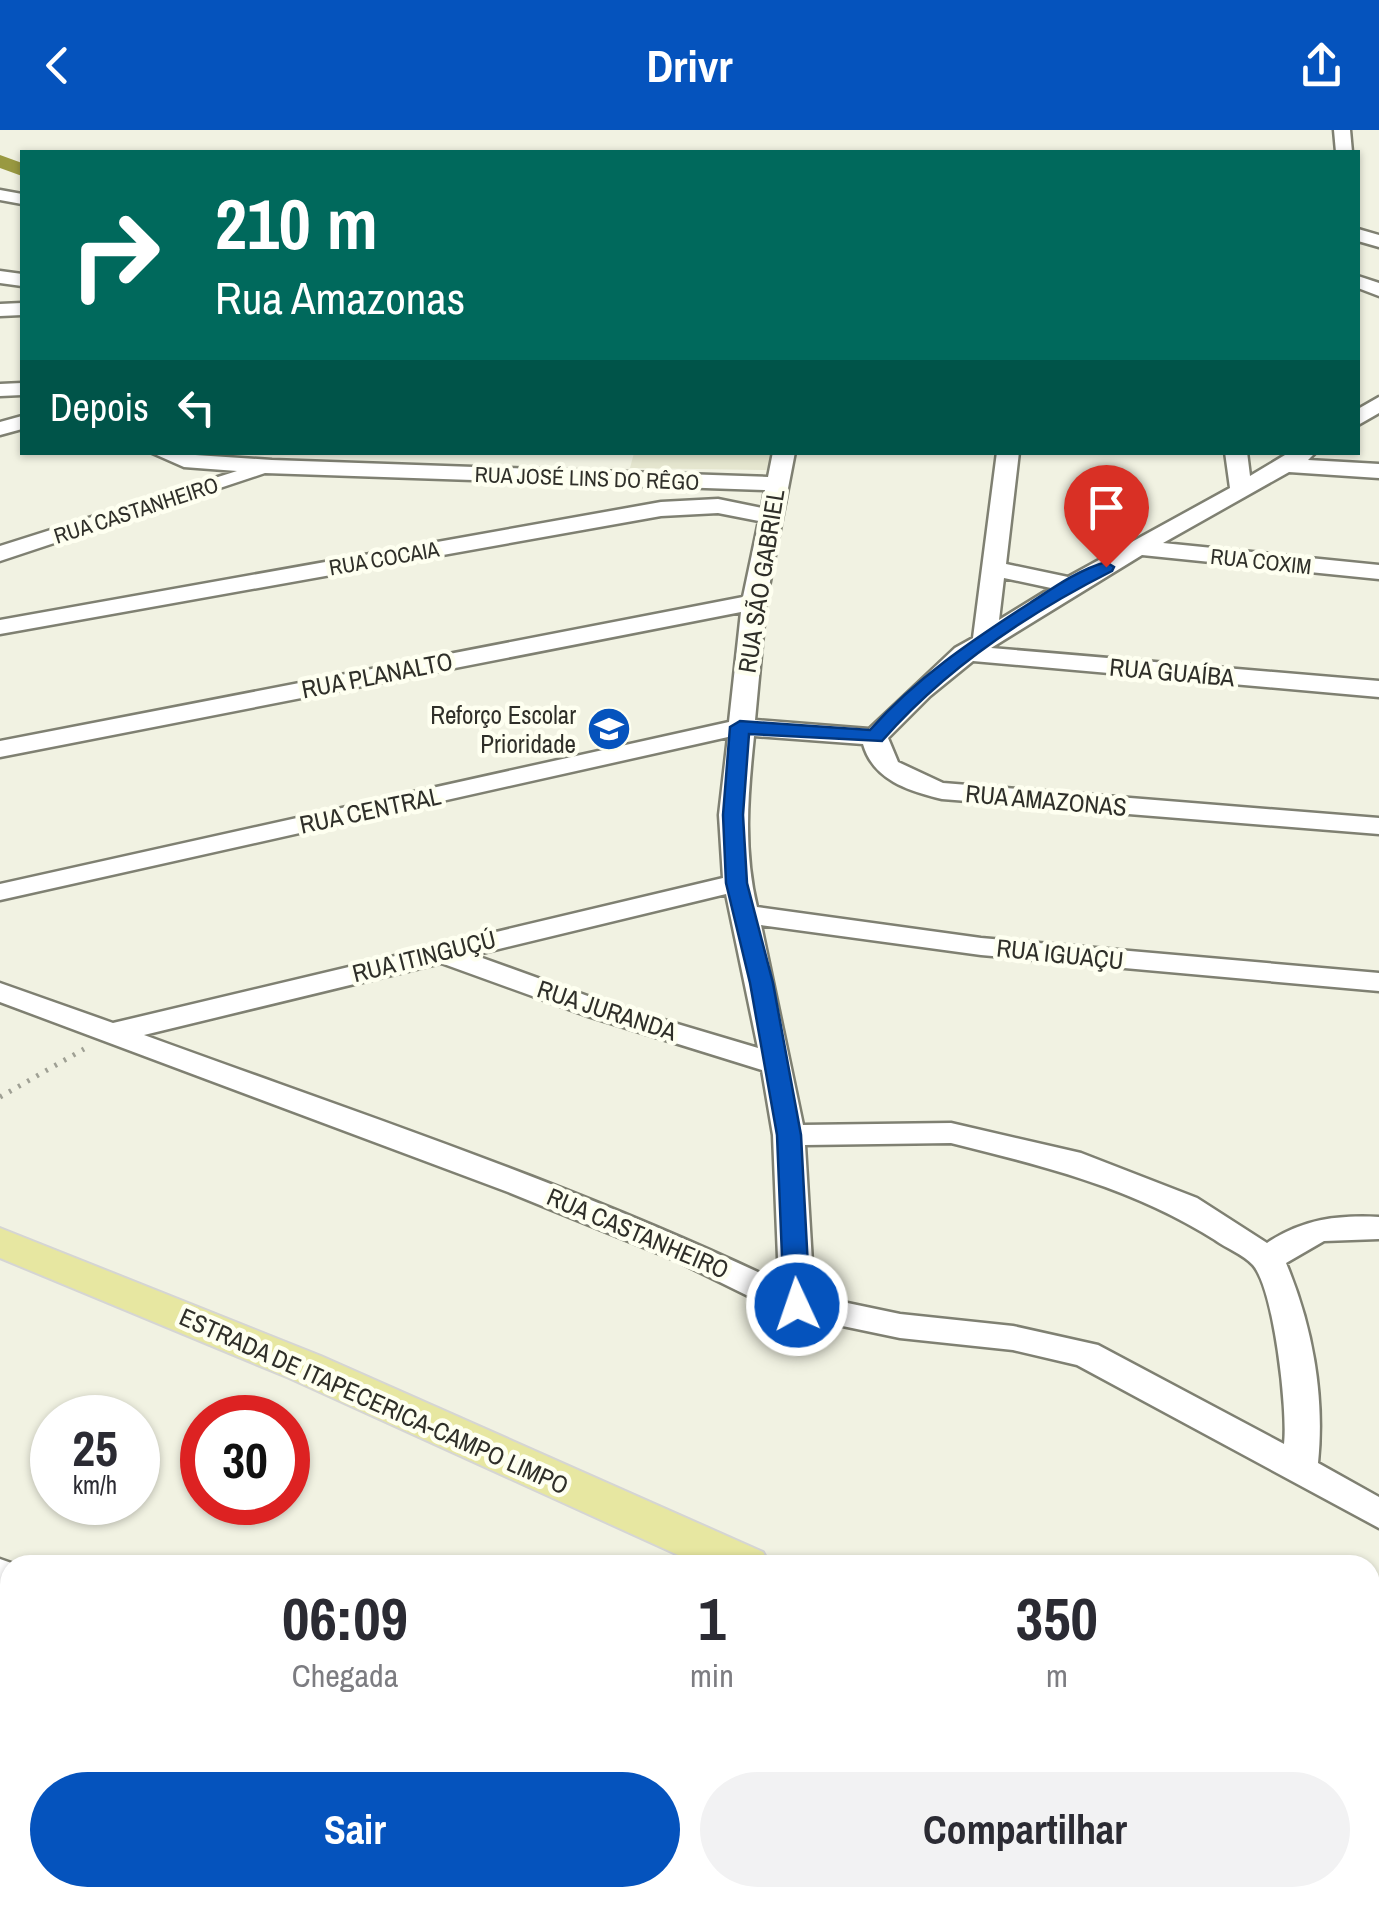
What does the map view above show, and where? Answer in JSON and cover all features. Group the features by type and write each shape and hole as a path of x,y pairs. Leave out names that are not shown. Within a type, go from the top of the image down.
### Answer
{"main road":[{"name":"ESTRADA DE ITAPECERICA-CAMPO LIMPO","path":"0,1242 305,1368 710,1555"}],"street":[{"name":"RUA JOSÉ LINS DO RÊGO","path":"169,455 184,460 272,467 348,461 581,479 775,484"},
{"path":"581,479 589,455"},
{"name":"RUA SÃO GABRIEL","path":"783,455 754,602 733,815 737,883 789,1135 797,1305"},
{"path":"975,646 992,568 1008,455"},
{"path":"1236,455 1241,489"},
{"path":"740,727 875,736 905,702 975,646 1071,585 1296,459 1379,471"},
{"name":"RUA CASTANHEIRO","path":"0,554 272,467"},
{"name":"RUA COCAIA","path":"0,626 661,509 718,506 769,516"},
{"name":"RUA COXIM","path":"1143,548 1379,572"},
{"path":"992,568 1071,585"},
{"name":"RUA PLANALTO","path":"0,749 754,602"},
{"name":"RUA GUAÍBA","path":"975,646 1379,689"},
{"name":"RUA CENTRAL","path":"0,892 740,727"},
{"name":"RUA AMAZONAS","path":"875,736 875,748 882,762 901,776 942,791 1379,826"},
{"name":"RUA ITINGUÇÚ","path":"112,1033 737,883"},
{"name":"RUA IGUAÇU","path":"743,913 854,933 943,943 1379,982"},
{"name":"RUA JURANDA","path":"440,952 596,1009 776,1064"},
{"name":"RUA CASTANHEIRO","path":"0,992 519,1184 702,1259 797,1305 900,1326 1013,1338 1086,1354 1142,1381 1379,1514"},
{"path":"789,1135 950,1133 1081,1164 1185,1206 1268,1259 1286,1304 1304,1418 1299,1470"},
{"path":"1268,1259 1300,1235 1324,1229 1379,1228"}],"path":[{"path":"0,1096 112,1033"}],"shaded area":[{"path":"633,455 771,455 767,470 630,468"}],"waterway":[{"path":"0,161 20,169"}],"place":[{"name":"Reforço Escolar Prioridade","path":"609,729"}],"route":[{"path":"797,1305 789,1135 762,983 737,883 733,815 740,727 875,736 905,702 964,653 1106,567"}]}
